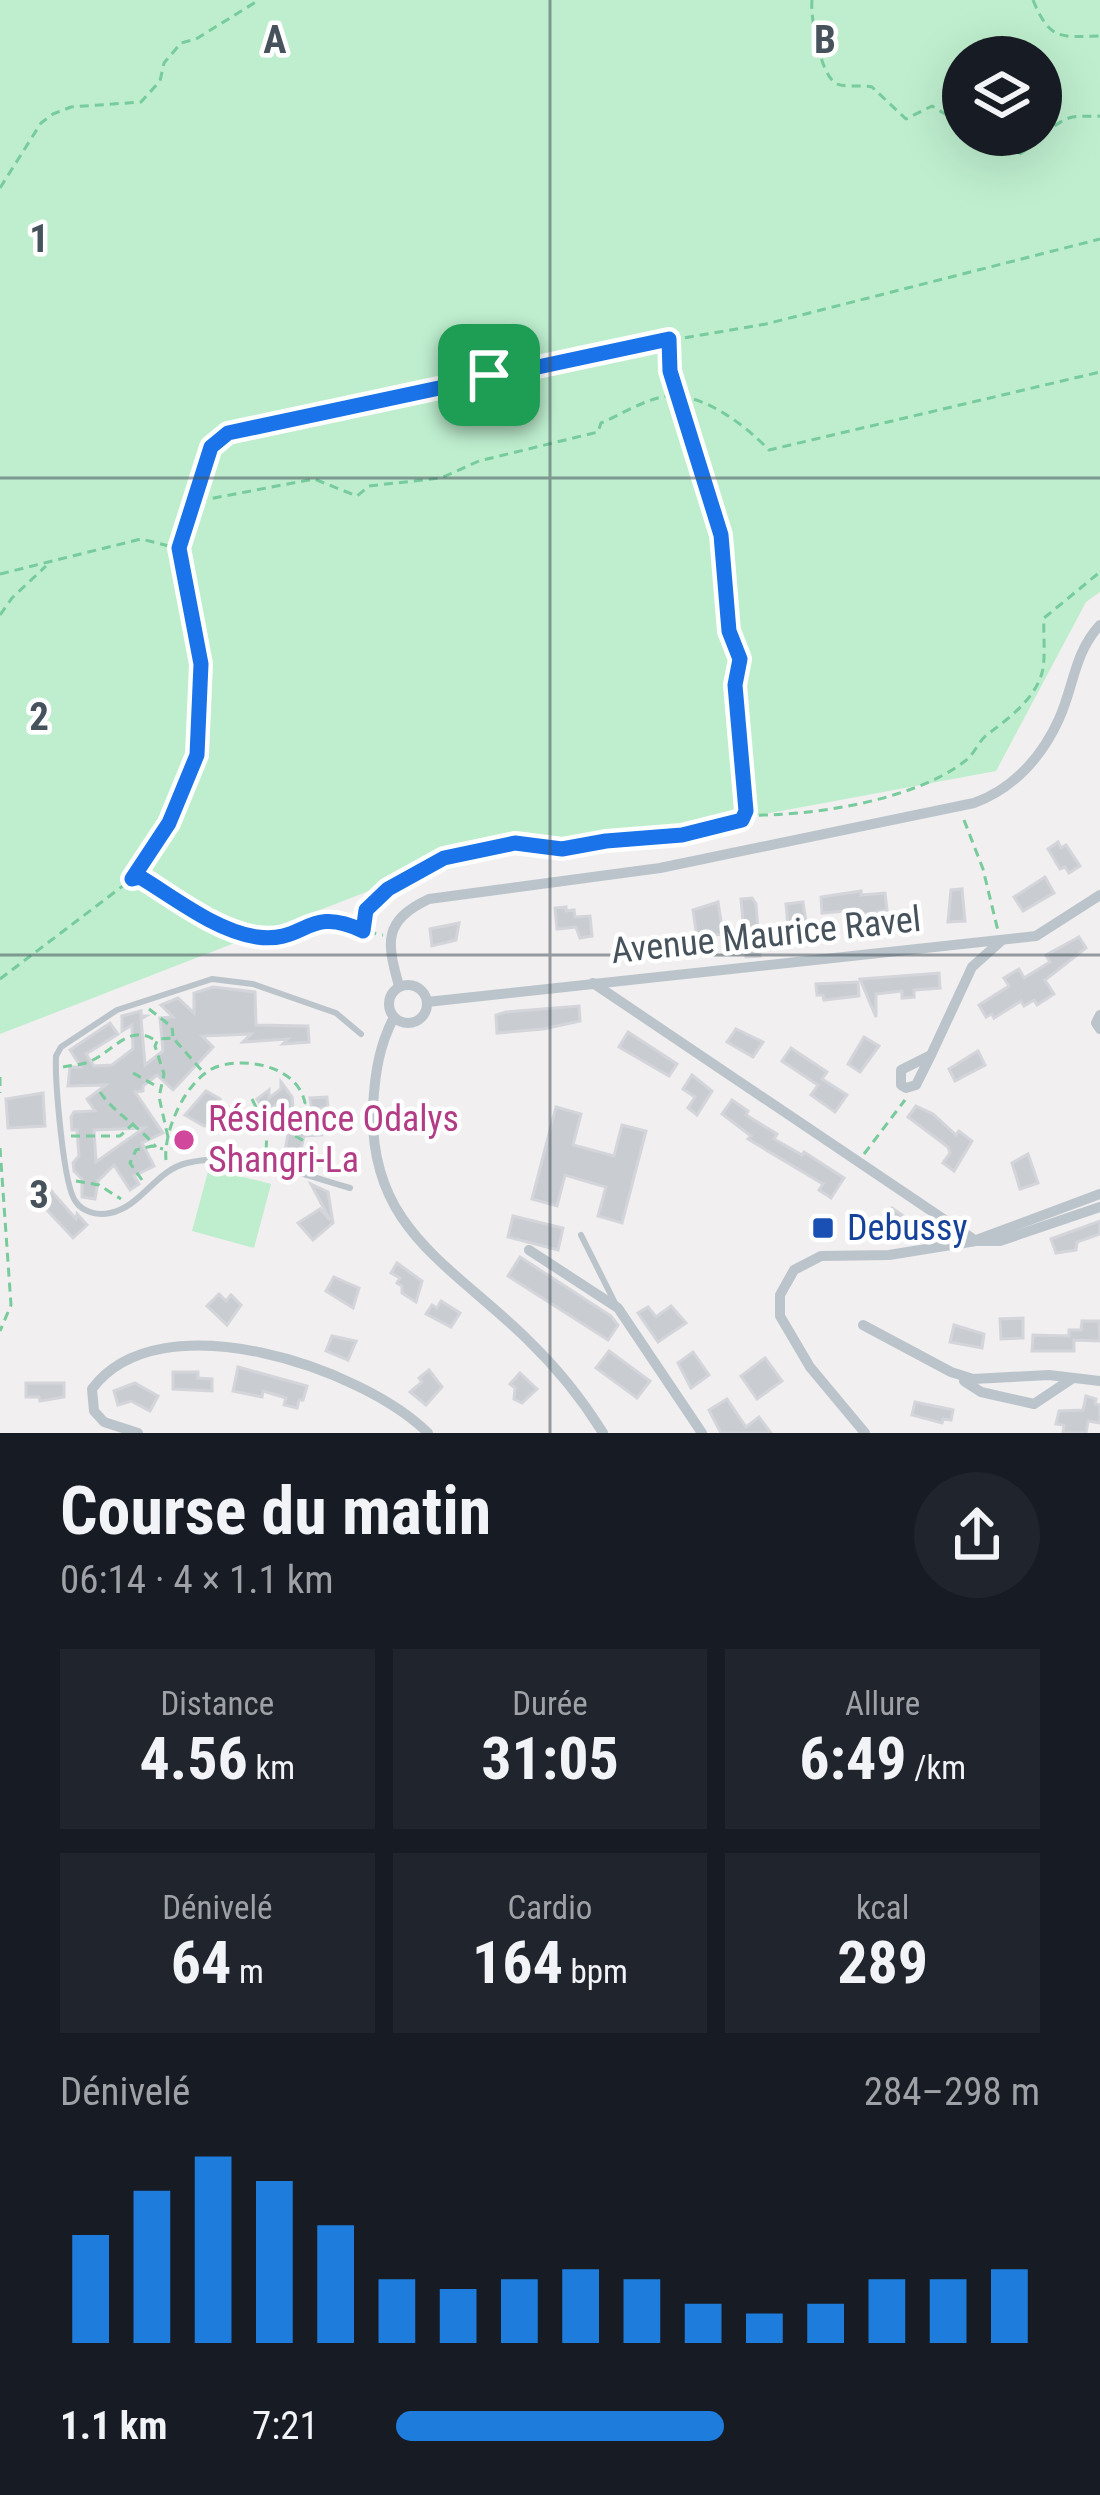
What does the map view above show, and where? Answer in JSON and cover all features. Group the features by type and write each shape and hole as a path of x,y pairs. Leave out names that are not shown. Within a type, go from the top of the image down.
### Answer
{"street":[{"path":"399,986 390,962 391,936 402,915 429,899 660,868 995,796 1034,759 1059,719 1078,655 1100,625"},
{"name":"Avenue Maurice Ravel","path":"427,1002 1036,936 1100,895"},
{"path":"932,1055 898,1075 901,1085 912,1088 932,1055 972,967 1001,941"},
{"path":"956,946 972,967"},
{"path":"593,983 976,1241"},
{"path":"394,1017 413,1022 423,1015 427,1002 417,987 399,986"},
{"path":"399,986 389,999 394,1017 375,1074 372,1124 377,1168 388,1199 422,1246 526,1338 563,1378 603,1433"},
{"path":"1100,1015 1096,1023 1100,1029"},
{"path":"976,1241 1100,1194"},
{"path":"865,1433 789,1336 780,1316 786,1281 805,1261 1017,1238 1100,1208"},
{"path":"529,1250 618,1308 702,1433"},
{"path":"863,1325 981,1393 1034,1403 1073,1378"},
{"path":"138,1433 104,1421 94,1411 92,1389 113,1366 184,1345 232,1347 285,1359 389,1402 428,1433"},
{"path":"951,1372 974,1379 1100,1381"}],"lane":[{"path":"350,1188 264,1164 202,1161 178,1166 132,1203 110,1214 92,1213 75,1202 68,1180 56,1069 61,1047 117,1010 212,980 231,980 336,1013 362,1034"},
{"path":"581,1234 618,1308"}],"path":[{"path":"0,188 41,122 71,106 141,102 160,81 164,63 181,43 196,39 259,0"},
{"path":"812,0 810,16 817,42 830,79 838,86 872,87 906,119 932,106 942,112"},
{"path":"1033,0 1053,34 1100,36"},
{"path":"1062,121 1076,115 1100,116"},
{"path":"0,979 132,879 169,823 197,755 201,664 179,548 211,447 228,433 669,339 766,324 1100,239"},
{"path":"363,931 366,910 388,889 444,858 515,843 562,849 682,835 742,820 743,743 735,685 740,659 729,631 721,535 670,371 669,339"},
{"path":"196,501 314,479 357,496 369,486 441,478 479,461 598,432 601,422 659,397 677,396 722,413 751,431 769,450 1100,372"},
{"path":"0,574 141,539 179,548"},
{"path":"0,615 47,564"},
{"path":"744,815 783,816 886,796 969,759 982,738 1021,709 1035,687 1043,670 1044,618 1100,572"},
{"path":"959,807 983,868 1001,941"},
{"path":"132,879 140,877 188,907 254,937 284,938 317,920 340,920 363,931 391,936"},
{"path":"136,1003 160,1014 172,1027 173,1038 205,1075"},
{"path":"56,1069 90,1063 131,1034 146,1034 157,1042 164,1074 160,1088 168,1139"},
{"path":"157,1042 173,1038"},
{"path":"167,1173 165,1150 183,1102 216,1066 255,1064 289,1076 302,1090 305,1103 301,1108 279,1112 267,1129 264,1164"},
{"path":"134,1073 160,1088"},
{"path":"0,1077 0,1093"},
{"path":"858,1161 912,1088"},
{"path":"100,1092 156,1147"},
{"path":"252,1099 267,1129"},
{"path":"63,1136 120,1136 134,1123"},
{"path":"295,1136 307,1142 315,1155 314,1178"},
{"path":"0,1148 11,1305 0,1330"},
{"path":"148,1189 130,1163 136,1150 165,1150"},
{"path":"68,1180 99,1185 107,1194 132,1203"}],"green space":[{"path":"0,0 1100,0 1100,592 1086,602 996,771 706,825 524,851 379,887 0,1034"},
{"path":"209,1168 271,1184 254,1248 192,1231"}],"building":[{"path":"1058,842 1061,848 1066,845 1080,866 1069,873 1065,867 1060,869 1048,849"},
{"path":"1045,877 1054,893 1023,911 1014,897"},
{"path":"962,889 965,921 948,922 951,890"},
{"path":"861,891 861,895 885,893 887,910 861,915 855,910 822,913 821,897"},
{"path":"752,898 760,956 746,957 741,899"},
{"path":"718,902 723,934 697,937 693,910"},
{"path":"803,902 807,929 793,934 786,904"},
{"path":"566,907 566,911 574,910 575,917 590,916 592,936 580,938 576,927 557,929 555,908"},
{"path":"459,923 456,940 432,946 430,929"},
{"path":"1079,937 1086,948 1045,980 1054,994 1037,1005 1034,1000 1024,1006 1021,1001 994,1018 992,1014 986,1017 979,1005 1009,986 1004,978 1019,969 1024,978 1050,962 1046,955"},
{"path":"939,973 940,988 914,990 914,997 902,998 902,991 876,994 876,1017 860,979"},
{"path":"858,982 859,996 824,1000 817,995 816,984"},
{"path":"213,987 255,992 256,1025 308,1026 309,1042 243,1042 251,1034 202,1036 213,1047 173,1090 157,1075 143,1091 135,1092 163,1133 142,1143 154,1166 134,1176 139,1184 130,1190 114,1165 98,1181 95,1199 82,1197 82,1179 74,1171 79,1156 71,1117 74,1112 95,1111 87,1099 106,1085 68,1086 70,1067 81,1067 70,1050 110,1023 118,1034 86,1054 94,1066 112,1065 133,1049 132,1025 122,1031 122,1016 141,1011 146,1016 141,1019 145,1065 163,1051 160,1018 173,1017 161,1005 178,998 194,1013 194,993","holes":["144,1128 96,1162 94,1130"]},
{"path":"579,1006 580,1021 497,1033 496,1015"},
{"path":"736,1029 763,1042 753,1057 727,1042"},
{"path":"628,1032 677,1064 669,1076 619,1047"},
{"path":"864,1037 879,1046 860,1072 848,1064"},
{"path":"791,1048 827,1072 822,1079 847,1095 835,1112 811,1095 818,1085 782,1061"},
{"path":"978,1051 985,1065 955,1081 949,1069"},
{"path":"692,1075 712,1091 697,1115 688,1108 695,1097 683,1089"},
{"path":"281,1082 292,1097 294,1119 308,1118 314,1125 310,1098 327,1097 328,1107 321,1108 322,1129 317,1129 321,1135 304,1136 300,1154 285,1151 289,1128 283,1129 282,1101 270,1109 270,1121 257,1122 257,1129 246,1130 246,1123 204,1126 185,1115 206,1091 220,1099 213,1109 237,1107 237,1114 266,1113 257,1099 269,1090 269,1098 281,1089"},
{"path":"43,1093 45,1126 8,1128 6,1099"},
{"path":"732,1100 777,1134 774,1139 844,1178 831,1198 819,1190 823,1184 748,1139 751,1136 722,1114"},
{"path":"916,1106 972,1141 954,1171 943,1163 950,1153 948,1147 908,1117"},
{"path":"556,1107 581,1114 573,1145 614,1156 622,1125 646,1131 622,1223 598,1216 606,1187 565,1175 557,1206 532,1199"},
{"path":"1028,1154 1038,1183 1020,1189 1012,1163"},
{"path":"311,1184 328,1192 333,1223 313,1240 298,1223 320,1209 330,1220"},
{"path":"46,1185 87,1225 73,1238 34,1196"},
{"path":"892,1208 912,1222 894,1238 879,1228"},
{"path":"513,1216 563,1228 558,1250 508,1237"},
{"path":"1100,1221 1100,1234 1077,1242 1076,1250 1056,1253 1051,1239"},
{"path":"520,1257 611,1316 618,1325 608,1340 508,1276"},
{"path":"397,1263 422,1281 416,1302 402,1293 397,1283 400,1278 391,1273"},
{"path":"334,1277 359,1288 353,1308 326,1291"},
{"path":"219,1294 226,1301 231,1295 241,1305 227,1325 207,1306"},
{"path":"441,1301 460,1313 451,1327 426,1314"},
{"path":"671,1306 686,1323 658,1342 638,1313 648,1307 656,1317"},
{"path":"1023,1318 1023,1338 1001,1339 1000,1319"},
{"path":"1082,1321 1099,1321 1100,1341 1074,1340 1074,1351 1032,1351 1033,1335 1069,1336 1069,1330 1081,1330"},
{"path":"954,1325 984,1334 982,1348 950,1342"},
{"path":"332,1336 356,1341 348,1360 326,1351"},
{"path":"609,1351 650,1381 637,1398 596,1368"},
{"path":"693,1352 709,1375 691,1388 678,1363"},
{"path":"765,1358 782,1381 757,1399 741,1376"},
{"path":"238,1367 307,1386 303,1400 297,1408 284,1405 286,1398 263,1391 262,1397 233,1391"},
{"path":"429,1370 442,1387 426,1405 410,1392"},
{"path":"173,1372 198,1372 198,1378 212,1379 212,1391 173,1389"},
{"path":"520,1373 537,1389 522,1403 514,1399 515,1388 510,1384"},
{"path":"26,1383 64,1383 64,1397 40,1401 26,1397"},
{"path":"135,1383 158,1396 150,1411 131,1401 118,1405 114,1391"},
{"path":"1086,1396 1100,1405 1100,1423 1088,1421 1086,1433 1063,1433 1064,1425 1056,1424 1059,1411 1083,1410"},
{"path":"727,1399 746,1427 759,1417 771,1433 721,1433 709,1410"},
{"path":"915,1402 953,1410 951,1420 942,1423 912,1415"}],"place":[{"name":"Résidence Odalys Shangri-La","path":"184,1140"},
{"name":"Debussy","path":"823,1228"}],"route":[{"path":"669,339 670,371 721,535 729,631 740,659 735,685 743,743 746,811 742,820 682,835 562,849 515,843 444,858 388,889 366,910 363,931 340,920 317,920 284,938 254,937 188,907 140,877 132,879 169,823 197,755 201,664 179,548 211,447 228,433 489,375 669,339"}]}
